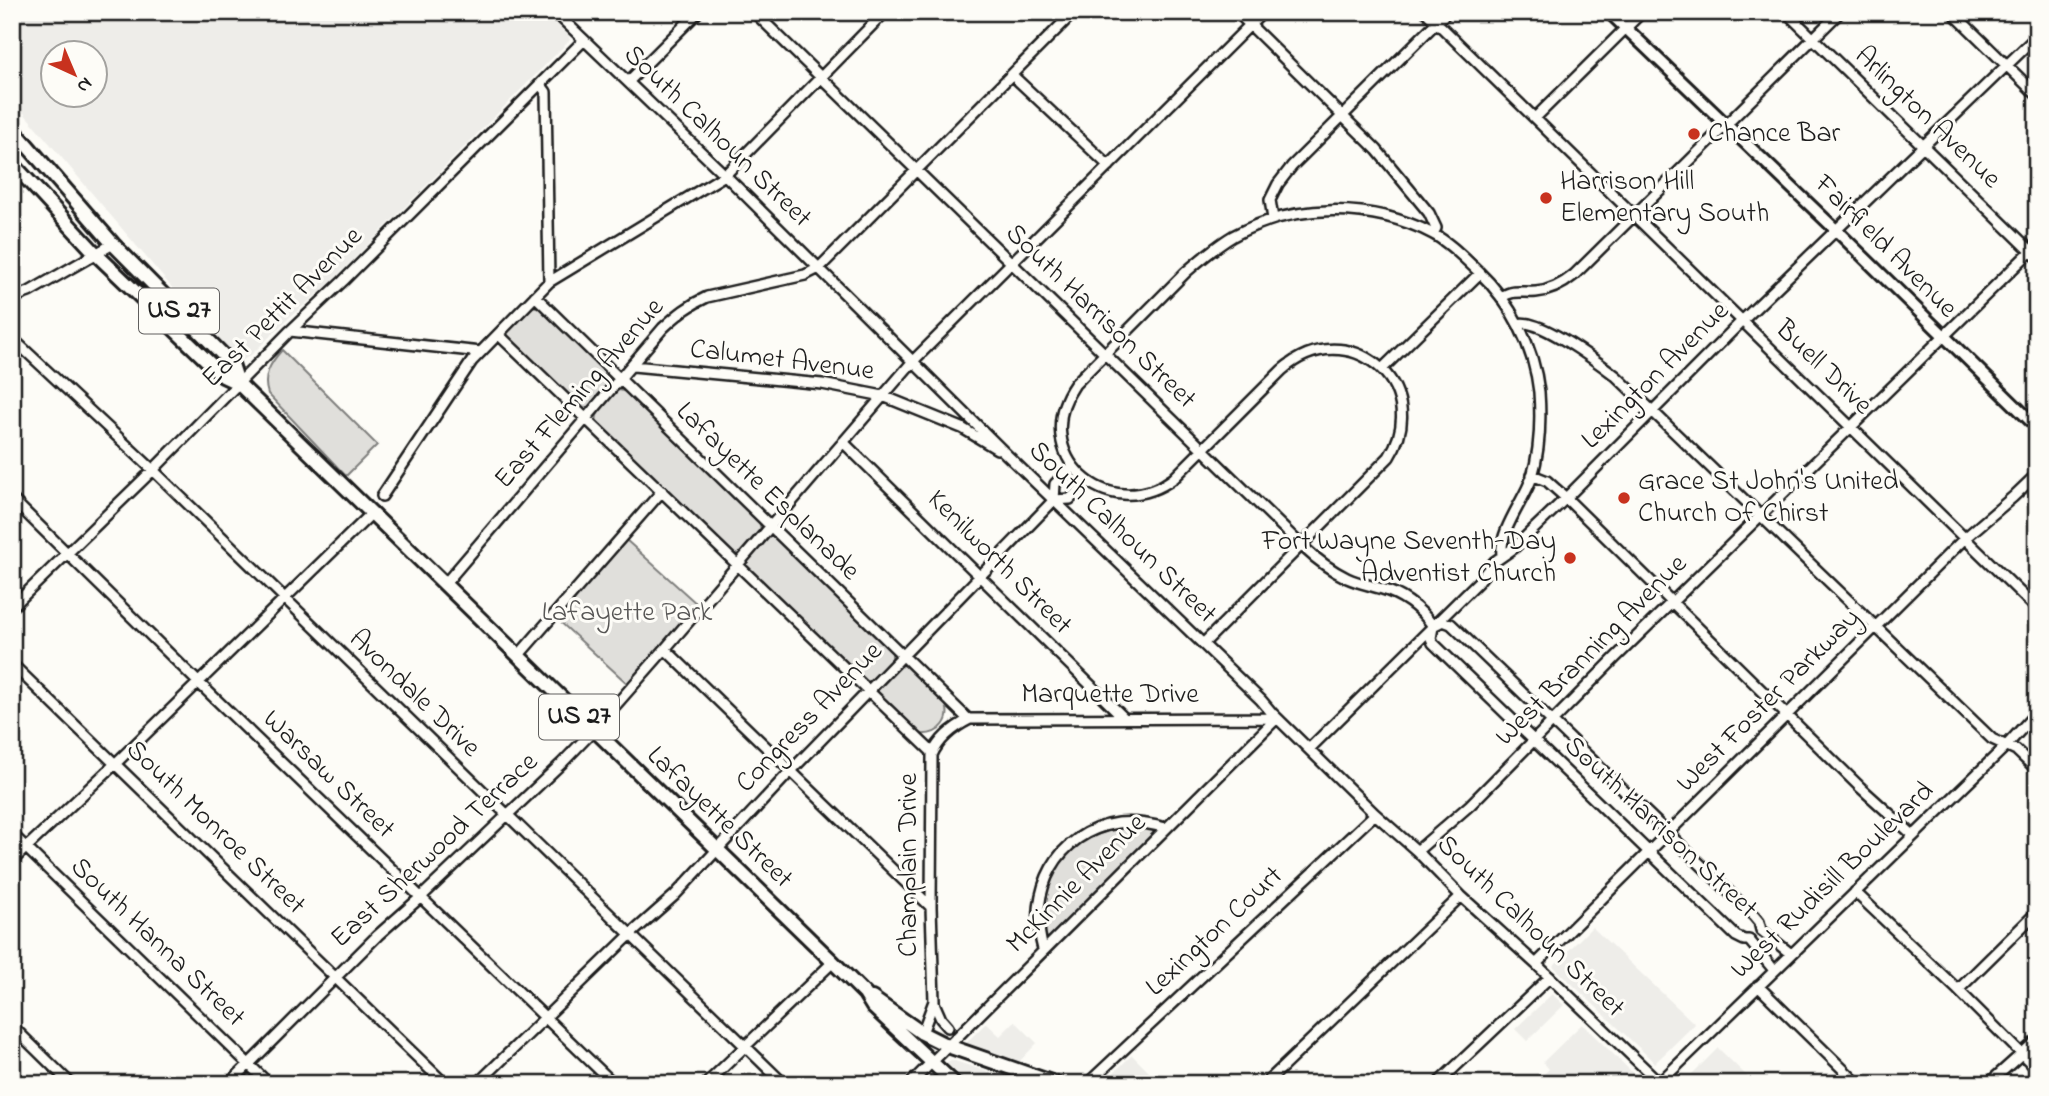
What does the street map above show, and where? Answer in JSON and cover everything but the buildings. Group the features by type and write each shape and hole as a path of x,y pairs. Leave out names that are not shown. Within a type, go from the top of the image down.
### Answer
{"highway":[{"name":"Lafayette Street","path":"12,128 113,244 232,365 238,383"},
{"name":"Lafayette Street","path":"12,163 97,255 223,376 238,383 833,962 865,994 873,1007 955,1084"},
{"name":"US 27","path":"865,994 922,1034 948,1046 1057,1084"}],"main road":[{"name":"Fairfield Avenue","path":"1609,12 2037,428"}],"street":[{"name":"South Calhoun Street","path":"555,12 914,360 1007,455 1204,643 1375,814 1659,1083"},
{"path":"628,82 698,12"},
{"name":"South Harrison Street","path":"754,12 1302,546 1336,573 1402,597 1426,615 1433,626"},
{"path":"382,496 472,361 549,282 725,175 886,12"},
{"path":"819,268 1074,12"},
{"path":"1237,12 1384,158 1429,212 1436,228 1433,234"},
{"name":"East Sherwood Terrace","path":"229,1084 334,977 593,731 914,360 1263,12"},
{"name":"Buell Drive","path":"1426,12 2037,609"},
{"path":"1273,219 1270,200 1292,166 1447,12"},
{"path":"1535,118 1642,12"},
{"name":"Arlington Avenue","path":"1786,12 2035,251"},
{"path":"1502,297 1512,292 1546,290 1574,275 1840,12"},
{"path":"1952,12 2037,96"},
{"name":"Lexington Avenue","path":"1309,749 1502,555 1514,548 1566,498 1742,321 2037,36"},
{"name":"East Pettit Avenue","path":"12,607 584,40"},
{"path":"1012,75 1109,166"},
{"path":"540,84 546,92 549,282"},
{"path":"1204,643 1384,464 1393,451 1400,431 1401,407 1394,385 1369,358 1346,349 1331,348 1307,353 1282,370 1174,478 1144,493 1121,494 1087,481 1073,466 1063,443 1060,425 1063,408 1074,384 1201,258 1232,237 1273,219 1320,211 1358,212 1389,218 1433,234 1480,272 1502,297 1518,324 1531,357 1538,389 1540,429 1532,475 1501,542 1502,555"},
{"path":"12,298 29,292 113,244"},
{"name":"West Branning Avenue","path":"1417,851 1470,805 1671,602 2035,251"},
{"name":"East Fleming Avenue","path":"444,585 663,328 692,304 706,297 805,275 819,268"},
{"path":"1382,369 1480,272"},
{"name":"Lafayette Esplanade","path":"535,296 968,719"},
{"path":"1518,324 1523,322 1536,325 1585,353 1616,376 1992,739 2016,750 2037,770"},
{"path":"290,331 481,352"},
{"path":"498,334 933,753"},
{"name":"Avondale Drive","path":"12,338 153,470 784,1084"},
{"name":"Calumet Avenue","path":"633,366 822,384 883,396 962,428 1007,455"},
{"path":"962,428 970,418"},
{"name":"Kenilworth Street","path":"844,442 1123,717"},
{"path":"1073,466 1055,484 1054,500 1070,499 1087,481"},
{"name":"West Foster Parkway","path":"1536,964 1965,538 2037,474"},
{"path":"1532,475 1547,481 1566,498 1861,788 1913,835"},
{"path":"518,656 662,491"},
{"name":"Warsaw Street","path":"12,499 614,1084"},
{"name":"Congress Avenue","path":"477,1084 631,934 675,895 790,771 1054,500"},
{"path":"12,861 371,514"},
{"name":"South Harrison Street","path":"1774,970 1749,940 1736,936 1433,643 1430,633 1433,626 1443,621 1451,624 1754,916 1759,922 1760,930 1791,954"},
{"path":"665,649 931,907"},
{"name":"South Monroe Street","path":"12,664 445,1084"},
{"name":"West Rudisill Boulevard","path":"1659,1083 2006,746 2037,712"},
{"name":"Marquette Drive","path":"968,719 1277,718"},
{"name":"McKinnie Avenue","path":"910,1084 1277,718"},
{"name":"Champlain Drive","path":"948,1027 941,1019 934,1001 931,907 933,753 935,747 948,734 968,719"},
{"name":"Lexington Court","path":"1087,1084 1375,814"},
{"path":"1043,949 1038,915 1041,890 1053,865 1071,844 1096,829 1118,823 1150,824 1166,828"},
{"name":"South Hanna Street","path":"12,834 269,1084"},
{"path":"1855,892 2037,1069"},
{"path":"1265,1084 1461,896"},
{"path":"1958,990 2037,912"},
{"name":"South Harrison Street","path":"1749,940 1760,930"},
{"path":"706,1084 833,962"},
{"path":"1437,1084 1550,977"},
{"path":"1758,986 1858,1084"},
{"name":"Champlain Drive","path":"922,1034 934,1001"},
{"path":"12,1026 71,1084"},
{"path":"1988,1084 2037,1040"}],"shaded area":[{"path":"12,12 546,12 568,34 570,40 326,287 251,355 243,360 230,356 12,99"},
{"path":"1592,927 1695,1024 1655,1063 1553,966"},
{"path":"1552,994 1564,1005 1527,1041 1515,1029"},
{"path":"1015,1021 1037,1043 1018,1063 967,1046 966,1043 986,1023 1000,1036"},
{"path":"1582,1024 1637,1077 1631,1084 1534,1084 1549,1069 1543,1062"},
{"path":"1718,1048 1755,1084 1682,1084"},
{"path":"1132,1055 1161,1084 1102,1084"},
{"path":"949,1061 1025,1084 968,1084 947,1063"}],"green space":[{"path":"531,306 542,308 609,374 610,384 589,408 582,409 509,339 509,328"},
{"path":"282,350 377,445 346,476 268,394 268,370"},
{"path":"619,390 627,392 759,520 761,530 741,553 733,555 597,424 599,411"},
{"path":"776,536 892,650 892,659 872,680 866,682 745,566 746,561 766,537"},
{"name":"Lafayette Park","path":"625,539 697,604 628,684 558,620"},
{"path":"906,665 943,699 946,706 943,725 933,732 919,734 879,697 877,689 899,666"},
{"path":"1122,827 1153,830 1154,834 1049,938 1045,937 1044,900 1058,864 1081,842"}],"place":[{"name":"Chance Bar","path":"1694,134"},
{"name":"Harrison Hill Elementary South","path":"1546,198"},
{"name":"Grace St John's United Church Of Chirst","path":"1624,498"},
{"name":"Fort Wayne Seventh-Day Adventist Church","path":"1570,558"}]}
